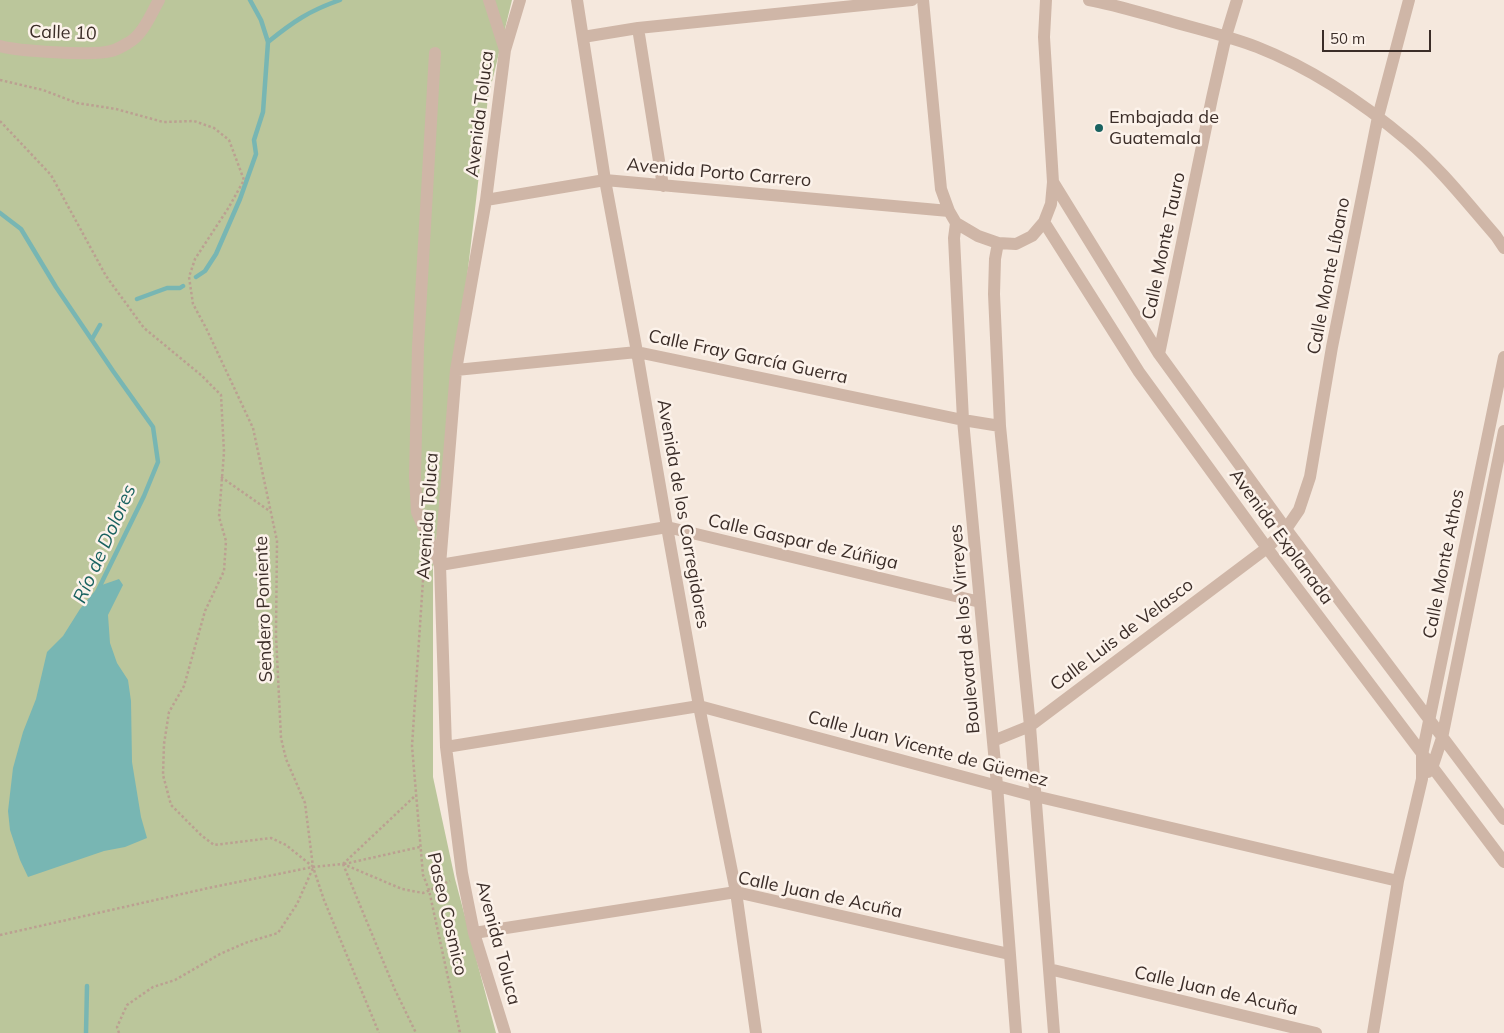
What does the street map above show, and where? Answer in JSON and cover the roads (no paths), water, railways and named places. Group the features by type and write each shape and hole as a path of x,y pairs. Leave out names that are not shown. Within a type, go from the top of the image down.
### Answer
{"street":[{"name":"Calle 10","path":"0,46 83,54 110,52 130,43 142,30 160,0"},
{"path":"489,0 505,50"},
{"name":"Avenida Toluca","path":"505,1033 474,933 462,874 446,747 440,565 456,370 486,200 505,50 520,0"},
{"name":"Avenida de los Corregidores","path":"577,0 605,180 638,352 666,527 736,892 756,1033"},
{"path":"583,37 638,28 912,0"},
{"path":"923,0 941,189 952,217 978,236 998,243 1016,244 1032,236 1044,222 1051,204 1053,182 1044,37 1046,0"},
{"path":"1090,0 1226,36 1292,62 1330,83 1409,142 1432,164 1496,236 1504,248"},
{"name":"Calle Monte Tauro","path":"1159,354 1212,98 1226,36 1237,0"},
{"name":"Calle Monte Líbano","path":"1266,548 1286,528 1299,510 1310,477 1332,347 1378,118 1409,0"},
{"path":"638,28 663,186"},
{"path":"435,53 418,347 415,476 417,512 440,565"},
{"name":"Avenida Porto Carrero","path":"486,200 605,180 952,217"},
{"name":"Avenida Explanada","path":"1053,182 1159,354 1286,528 1504,819"},
{"name":"Boulevard de los Virreyes","path":"952,217 963,420 997,785 1016,1033"},
{"name":"Avenida Explanada","path":"1044,222 1139,372 1266,548 1504,862"},
{"path":"998,243 995,259 994,294 1000,426 1030,726 1054,1033"},
{"name":"Calle Fray García Guerra","path":"456,370 638,352 963,420 1000,426"},
{"name":"Calle Monte Athos","path":"1373,1033 1398,881 1422,780 1422,756 1504,356"},
{"name":"Calle Monte Athos","path":"1422,780 1432,768 1442,738 1504,431"},
{"name":"Calle Gaspar de Zúñiga","path":"440,565 666,527 980,602"},
{"name":"Calle Luis de Velasco","path":"993,741 1030,726 1266,548"},
{"name":"Calle Juan Vicente de Güemez","path":"446,747 699,706 1035,796 1398,881"},
{"name":"Calle Juan de Acuña","path":"474,933 736,892 1009,954"},
{"name":"Calle Juan de Acuña","path":"1049,969 1316,1033"}],"water":[{"path":"119,579 123,585 108,615 110,643 117,663 128,680 131,701 132,762 141,817 147,838 125,847 104,851 28,877 10,830 8,811 13,768 23,732 36,699 47,652 63,636 80,609 99,586"}],"waterway":[{"path":"196,277 205,271 216,254 240,199 256,154 254,140 263,112 268,42 261,20 250,0"},
{"path":"268,42 302,17 340,0"},
{"name":"Río de Dolores","path":"0,213 21,229 56,287 153,427 158,462 144,496 98,590"},
{"path":"137,299 167,288 180,288 183,286"},
{"path":"92,339 100,325"},
{"name":"Río de Dolores","path":"86,1033 87,986"}],"place":[{"name":"Embajada de Guatemala","path":"1099,128"}]}
